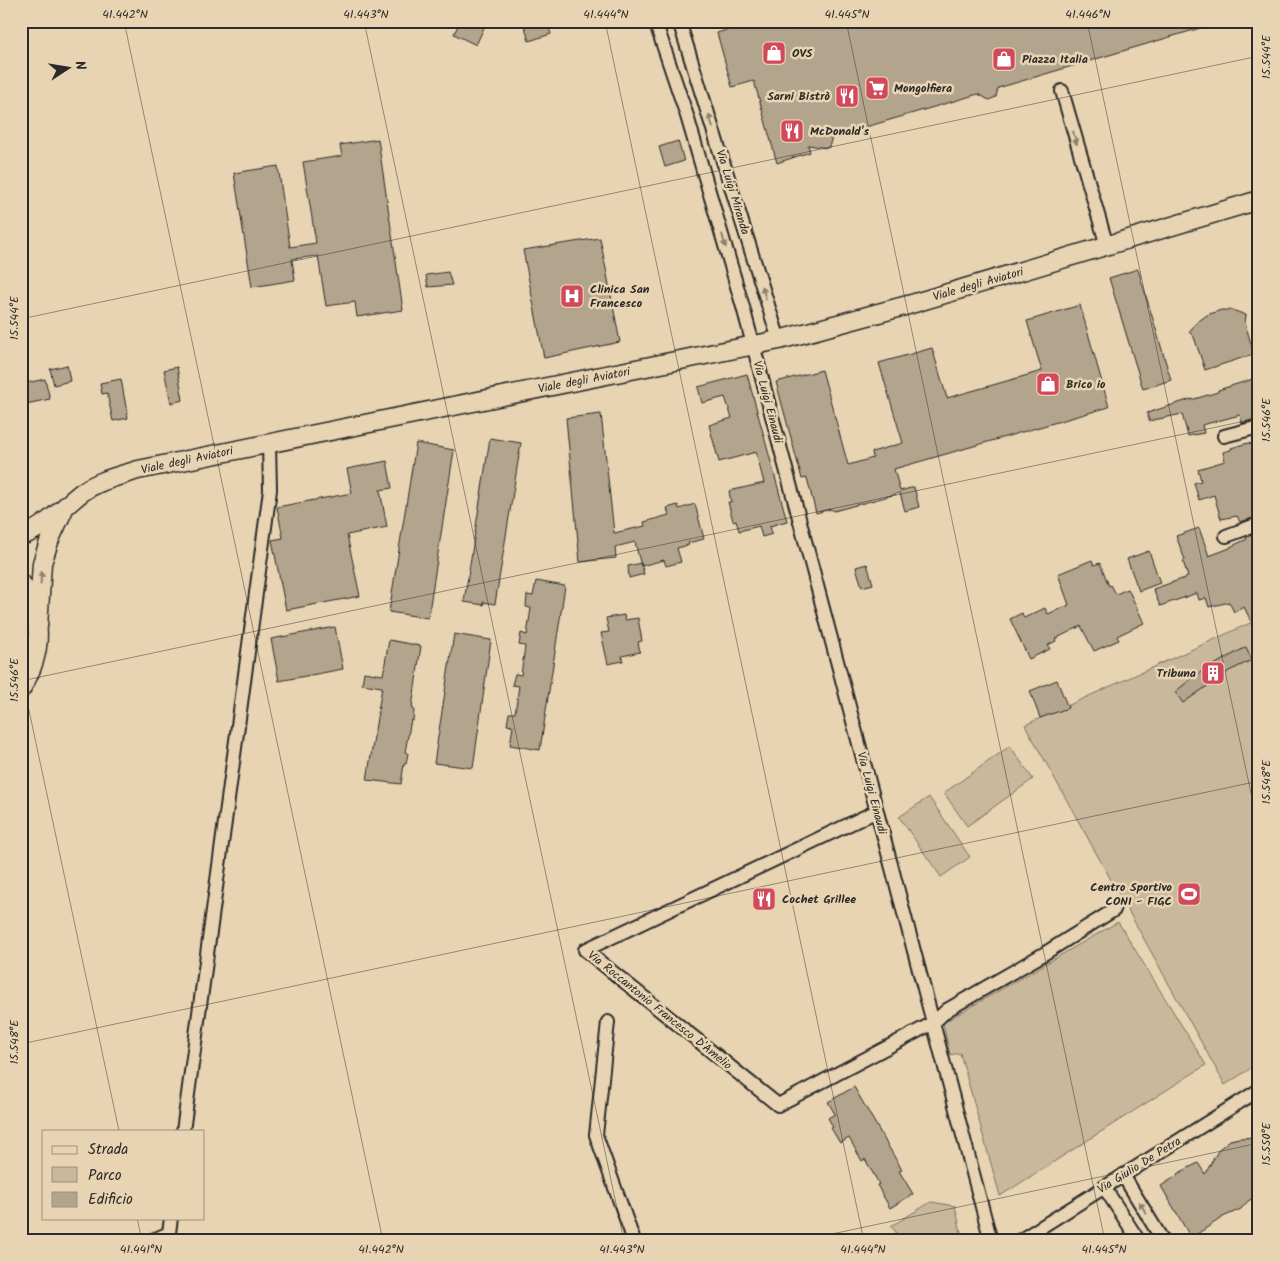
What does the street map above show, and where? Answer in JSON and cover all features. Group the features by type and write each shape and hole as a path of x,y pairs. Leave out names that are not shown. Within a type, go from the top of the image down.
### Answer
{"main road":[{"name":"Viale degli Aviatori","path":"21,536 34,532 81,493 108,479 138,470 779,340 908,305 1259,200"},
{"name":"Viale degli Aviatori","path":"21,689 32,670 38,648 42,562 64,509"},
{"name":"Viale degli Aviatori","path":"21,583 34,608 38,627"}],"street":[{"name":"Via Luigi Miranda","path":"655,21 711,195 753,346"},
{"name":"Via Luigi Miranda","path":"679,21 779,340"},
{"path":"665,53 687,45"},
{"path":"1062,91 1107,246"},
{"path":"711,195 732,188"},
{"name":"Via Luigi Einaudi","path":"753,346 991,1241"},
{"path":"1224,436 1259,426"},
{"path":"183,1130 270,490 269,444"},
{"path":"1226,536 1259,524"},
{"name":"Via Roccantonio Francesco D'Amelio","path":"876,811 585,950 778,1105 933,1023"},
{"path":"933,1023 947,1010 1042,955 1114,910"},
{"path":"608,1022 596,1135 634,1241"},
{"name":"Via Giulio De Petra","path":"1018,1241 1259,1090"},
{"path":"1123,1175 1163,1241"},
{"path":"1104,1187 1139,1241"},
{"path":"151,1241 169,1233 171,1220"}],"green space":[{"name":"Centro Sportivo CONI - FIGC","path":"1259,619 1259,1063 1225,1085 1025,725"},
{"path":"1010,746 1033,779 967,826 944,793"},
{"path":"929,797 970,857 941,877 899,817"},
{"path":"1118,922 1206,1065 1000,1196 960,1053 950,1055 943,1023"},
{"path":"931,1202 955,1206 963,1241 903,1241 891,1226"}],"building":[{"path":"460,21 487,21 476,45 454,34"},
{"path":"523,21 547,21 551,34 529,41"},
{"name":"Mongolfiera","path":"756,21 790,21 793,30 822,21 1214,21 1214,24 998,88 996,97 989,100 978,94 832,137 827,148 808,145 810,152 777,163 754,81 732,87 717,33"},
{"path":"378,139 403,310 357,317 355,302 326,306 318,256 292,259 295,280 252,287 234,173 278,166 290,247 316,243 303,162 342,156 340,145"},
{"path":"678,141 684,161 665,167 659,147"},
{"name":"Clinica San Francesco","path":"600,238 620,342 544,358 523,250"},
{"path":"1138,269 1171,380 1143,389 1109,278"},
{"path":"448,272 452,285 428,287 426,275"},
{"name":"Brico io","path":"1080,305 1109,407 894,469 900,491 914,487 919,507 905,511 900,493 834,511 831,509 816,513 807,478 802,479 776,382 822,370 848,465 873,458 872,452 903,443 879,363 932,348 947,398 1042,371 1027,321"},
{"path":"1221,310 1232,310 1246,315 1245,323 1254,354 1205,370 1194,337 1189,332 1196,323 1207,315"},
{"path":"67,365 70,381 54,385 50,369"},
{"path":"177,367 183,400 171,403 164,370"},
{"path":"747,374 787,521 770,526 772,534 762,537 759,526 739,531 736,520 733,521 728,502 731,502 729,491 764,483 756,452 719,462 709,425 732,418 725,397 702,403 698,387"},
{"path":"45,379 50,399 21,405 21,384"},
{"path":"121,379 128,418 113,421 107,393 102,394 100,383"},
{"path":"1253,379 1259,399 1259,413 1253,414 1254,419 1242,423 1240,415 1202,425 1204,433 1188,436 1182,414 1149,421 1147,413 1218,392 1218,390"},
{"path":"601,414 614,533 645,526 644,522 669,515 667,508 678,505 679,509 695,504 704,539 677,548 681,562 666,566 664,560 641,566 635,542 615,547 616,558 580,562 566,418"},
{"path":"490,438 521,443 495,604 483,602 484,605 464,602"},
{"path":"1259,442 1259,516 1240,522 1237,516 1221,519 1214,495 1199,500 1194,483 1201,481 1198,469 1225,461 1223,452 1231,450 1231,448"},
{"path":"416,443 454,450 428,618 389,612"},
{"path":"387,461 392,488 380,490 387,527 347,535 360,596 286,610 272,540 283,538 277,507 352,493 347,469"},
{"path":"1199,528 1209,556 1230,548 1247,539 1246,537 1259,533 1259,637 1244,607 1234,612 1229,602 1209,607 1206,598 1199,600 1197,593 1160,606 1153,589 1188,577 1183,561 1185,560 1176,536"},
{"path":"1149,551 1160,583 1139,591 1127,559"},
{"path":"1092,560 1094,565 1100,563 1109,586 1111,585 1116,594 1128,589 1144,623 1117,636 1119,640 1094,651 1081,626 1055,639 1056,641 1048,645 1050,649 1029,659 1010,619 1022,613 1024,618 1045,608 1048,614 1069,605 1058,574"},
{"path":"641,563 644,574 629,578 628,566"},
{"path":"867,564 873,584 862,587 856,567"},
{"path":"536,581 565,586 540,750 510,745 513,726 507,725 509,713 515,713 519,686 512,685 515,674 521,675 525,646 519,645 521,633 527,635 531,608 526,607 527,595 533,596"},
{"path":"624,615 625,620 638,618 642,641 638,642 640,652 622,656 623,661 608,664 601,633 609,632 606,618"},
{"path":"335,627 343,669 279,681 271,639"},
{"path":"454,634 491,640 473,768 434,763"},
{"path":"389,640 421,646 412,708 414,709 413,721 411,720 405,752 408,753 401,784 367,780 382,687 362,684 364,672 383,675"},
{"name":"Tribuna","path":"1246,647 1252,660 1229,671 1183,703 1175,692 1196,675"},
{"path":"1057,680 1068,708 1040,718 1030,691"},
{"path":"854,1087 902,1170 899,1171 913,1194 890,1208 865,1159 862,1161 849,1138 840,1143 831,1128 833,1127 828,1118 835,1114 828,1102"},
{"path":"1259,1137 1259,1195 1248,1201 1241,1209 1223,1217 1191,1238 1161,1186 1177,1174 1198,1163 1205,1174 1219,1149 1230,1140"}],"place":[{"name":"OVS","path":"774,53"},
{"name":"Piazza Italia","path":"1004,59"},
{"name":"Mongolfiera","path":"877,88"},
{"name":"Sarni Bistrò","path":"847,96"},
{"name":"McDonald's","path":"792,131"},
{"name":"Clinica San Francesco","path":"572,296"},
{"name":"Brico io","path":"1048,384"},
{"name":"Tribuna","path":"1213,673"},
{"name":"Centro Sportivo CONI - FIGC","path":"1189,894"},
{"name":"Cochet Grillee","path":"764,899"}]}
